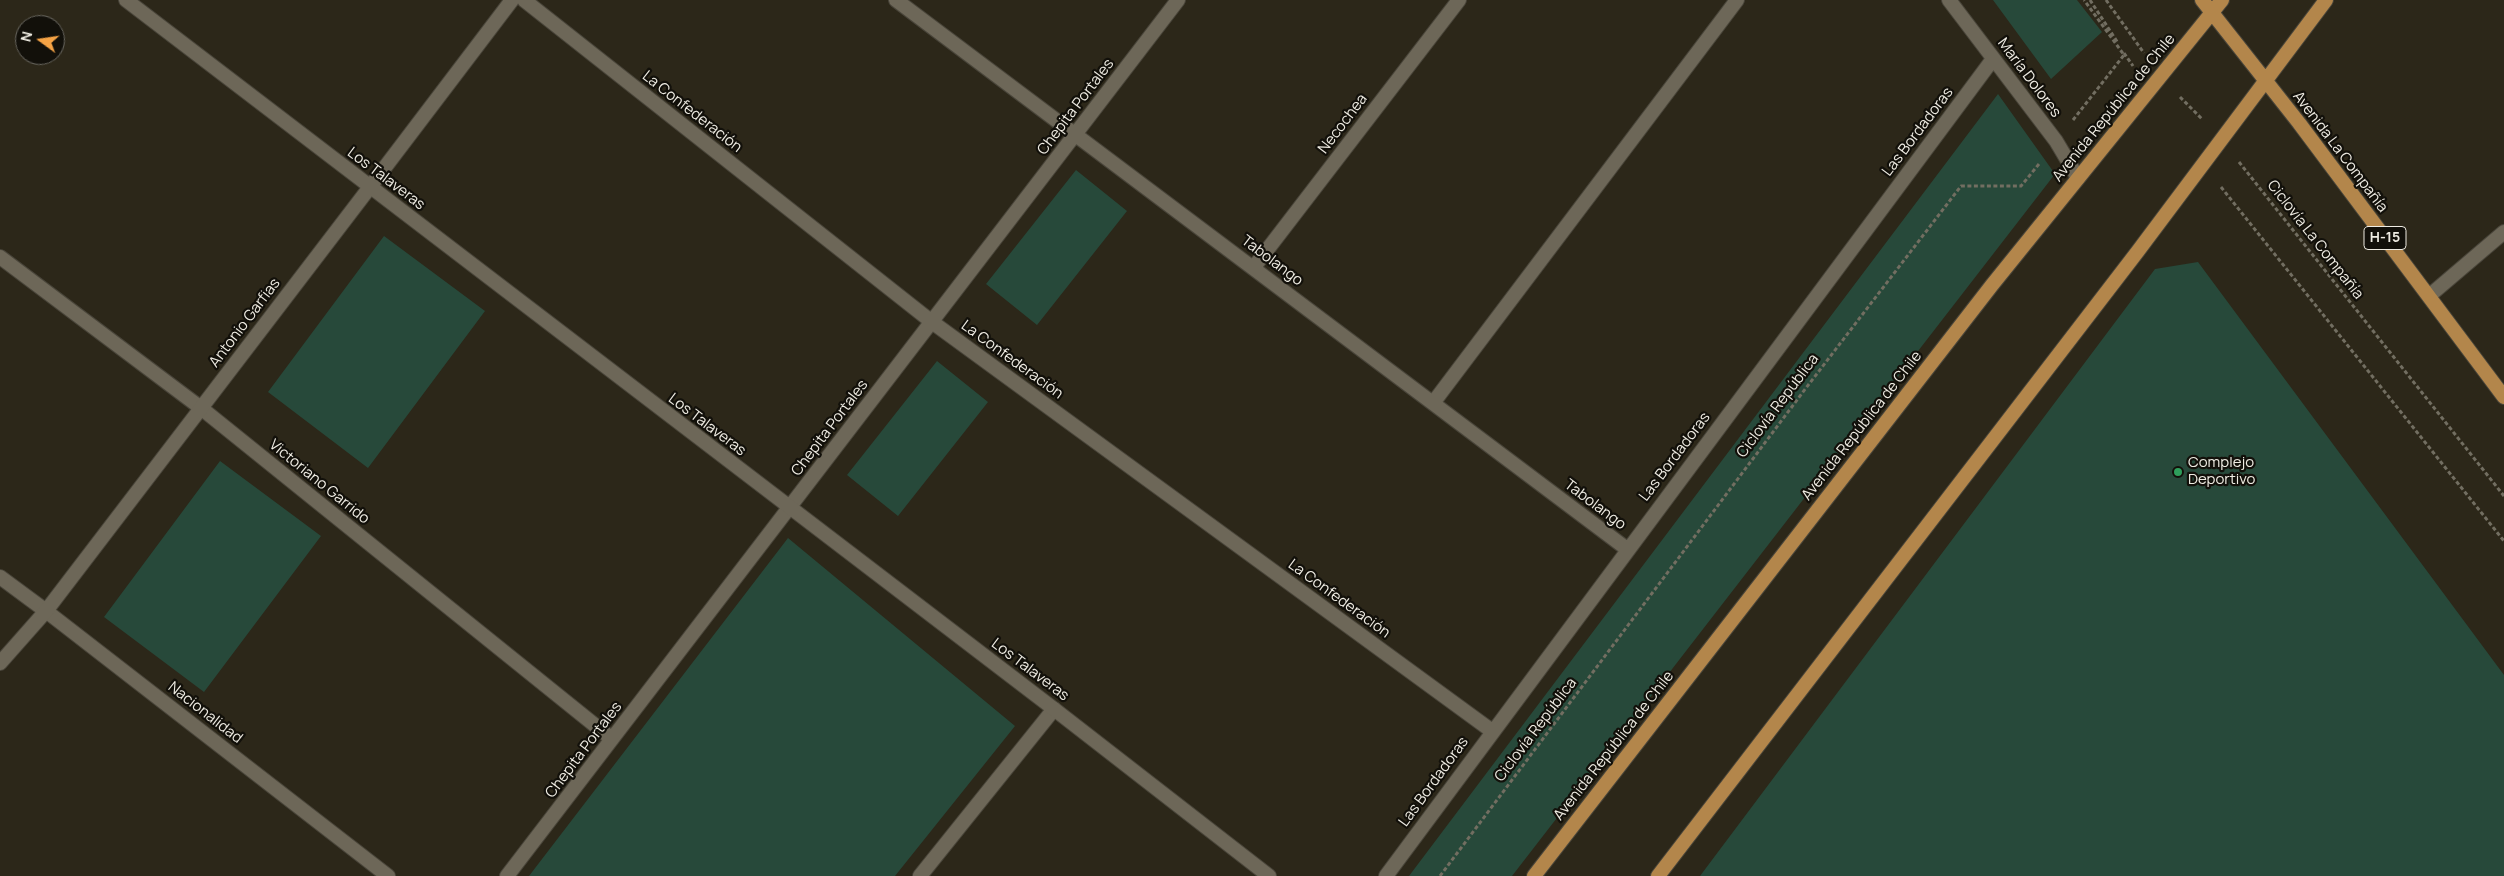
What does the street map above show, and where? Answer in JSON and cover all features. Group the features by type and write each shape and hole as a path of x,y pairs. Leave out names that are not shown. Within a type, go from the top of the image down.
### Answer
{"main road":[{"name":"Avenida La Compañía","path":"2202,0 2265,80 2504,397"},
{"name":"Avenida República de Chile","path":"1534,876 1992,285 2222,0"},
{"path":"1658,876 2203,165 2326,0"}],"street":[{"name":"Los Talaveras","path":"126,0 1054,709 1268,876"},
{"name":"Antonio Garfias","path":"0,663 46,611 512,0"},
{"name":"La Confederación","path":"524,0 932,322 1492,731"},
{"name":"Tabolango","path":"896,0 1254,267 1626,550"},
{"name":"Chepita Portales","path":"507,876 1178,0"},
{"name":"Necochea","path":"1254,267 1459,0"},
{"path":"1433,403 1737,0"},
{"name":"María Dolores","path":"1949,0 2056,141 2078,178"},
{"name":"Las Bordadoras","path":"1386,876 1626,550 1993,59"},
{"path":"2429,296 2504,232"},
{"name":"Victoriano Garrido","path":"0,257 201,408 612,739"},
{"name":"Nacionalidad","path":"0,578 46,611 388,876"},
{"path":"920,876 1054,709"}],"path":[{"name":"Ciclovía República","path":"1440,876 1806,388 1961,186 2021,186 2124,55 2084,0"},
{"path":"2090,0 2149,91"},
{"name":"Ciclovía La Compañía","path":"2106,0 2160,76 2222,140 2504,496"},
{"path":"2203,165 2504,541"}],"green space":[{"path":"1993,0 2077,0 2102,32 2051,79"},
{"path":"1998,94 2055,174 1512,876 1409,876"},
{"path":"1076,170 1127,211 1037,325 986,284"},
{"path":"384,236 485,311 368,468 268,392"},
{"name":"Complejo Deportivo","path":"2198,262 2504,675 2504,876 1700,876 2155,269"},
{"path":"937,361 988,402 898,516 847,475"},
{"path":"220,461 321,536 204,692 104,617"},
{"path":"788,538 1015,726 895,876 529,876"}],"place":[{"name":"Complejo Deportivo","path":"2178,472"}]}
